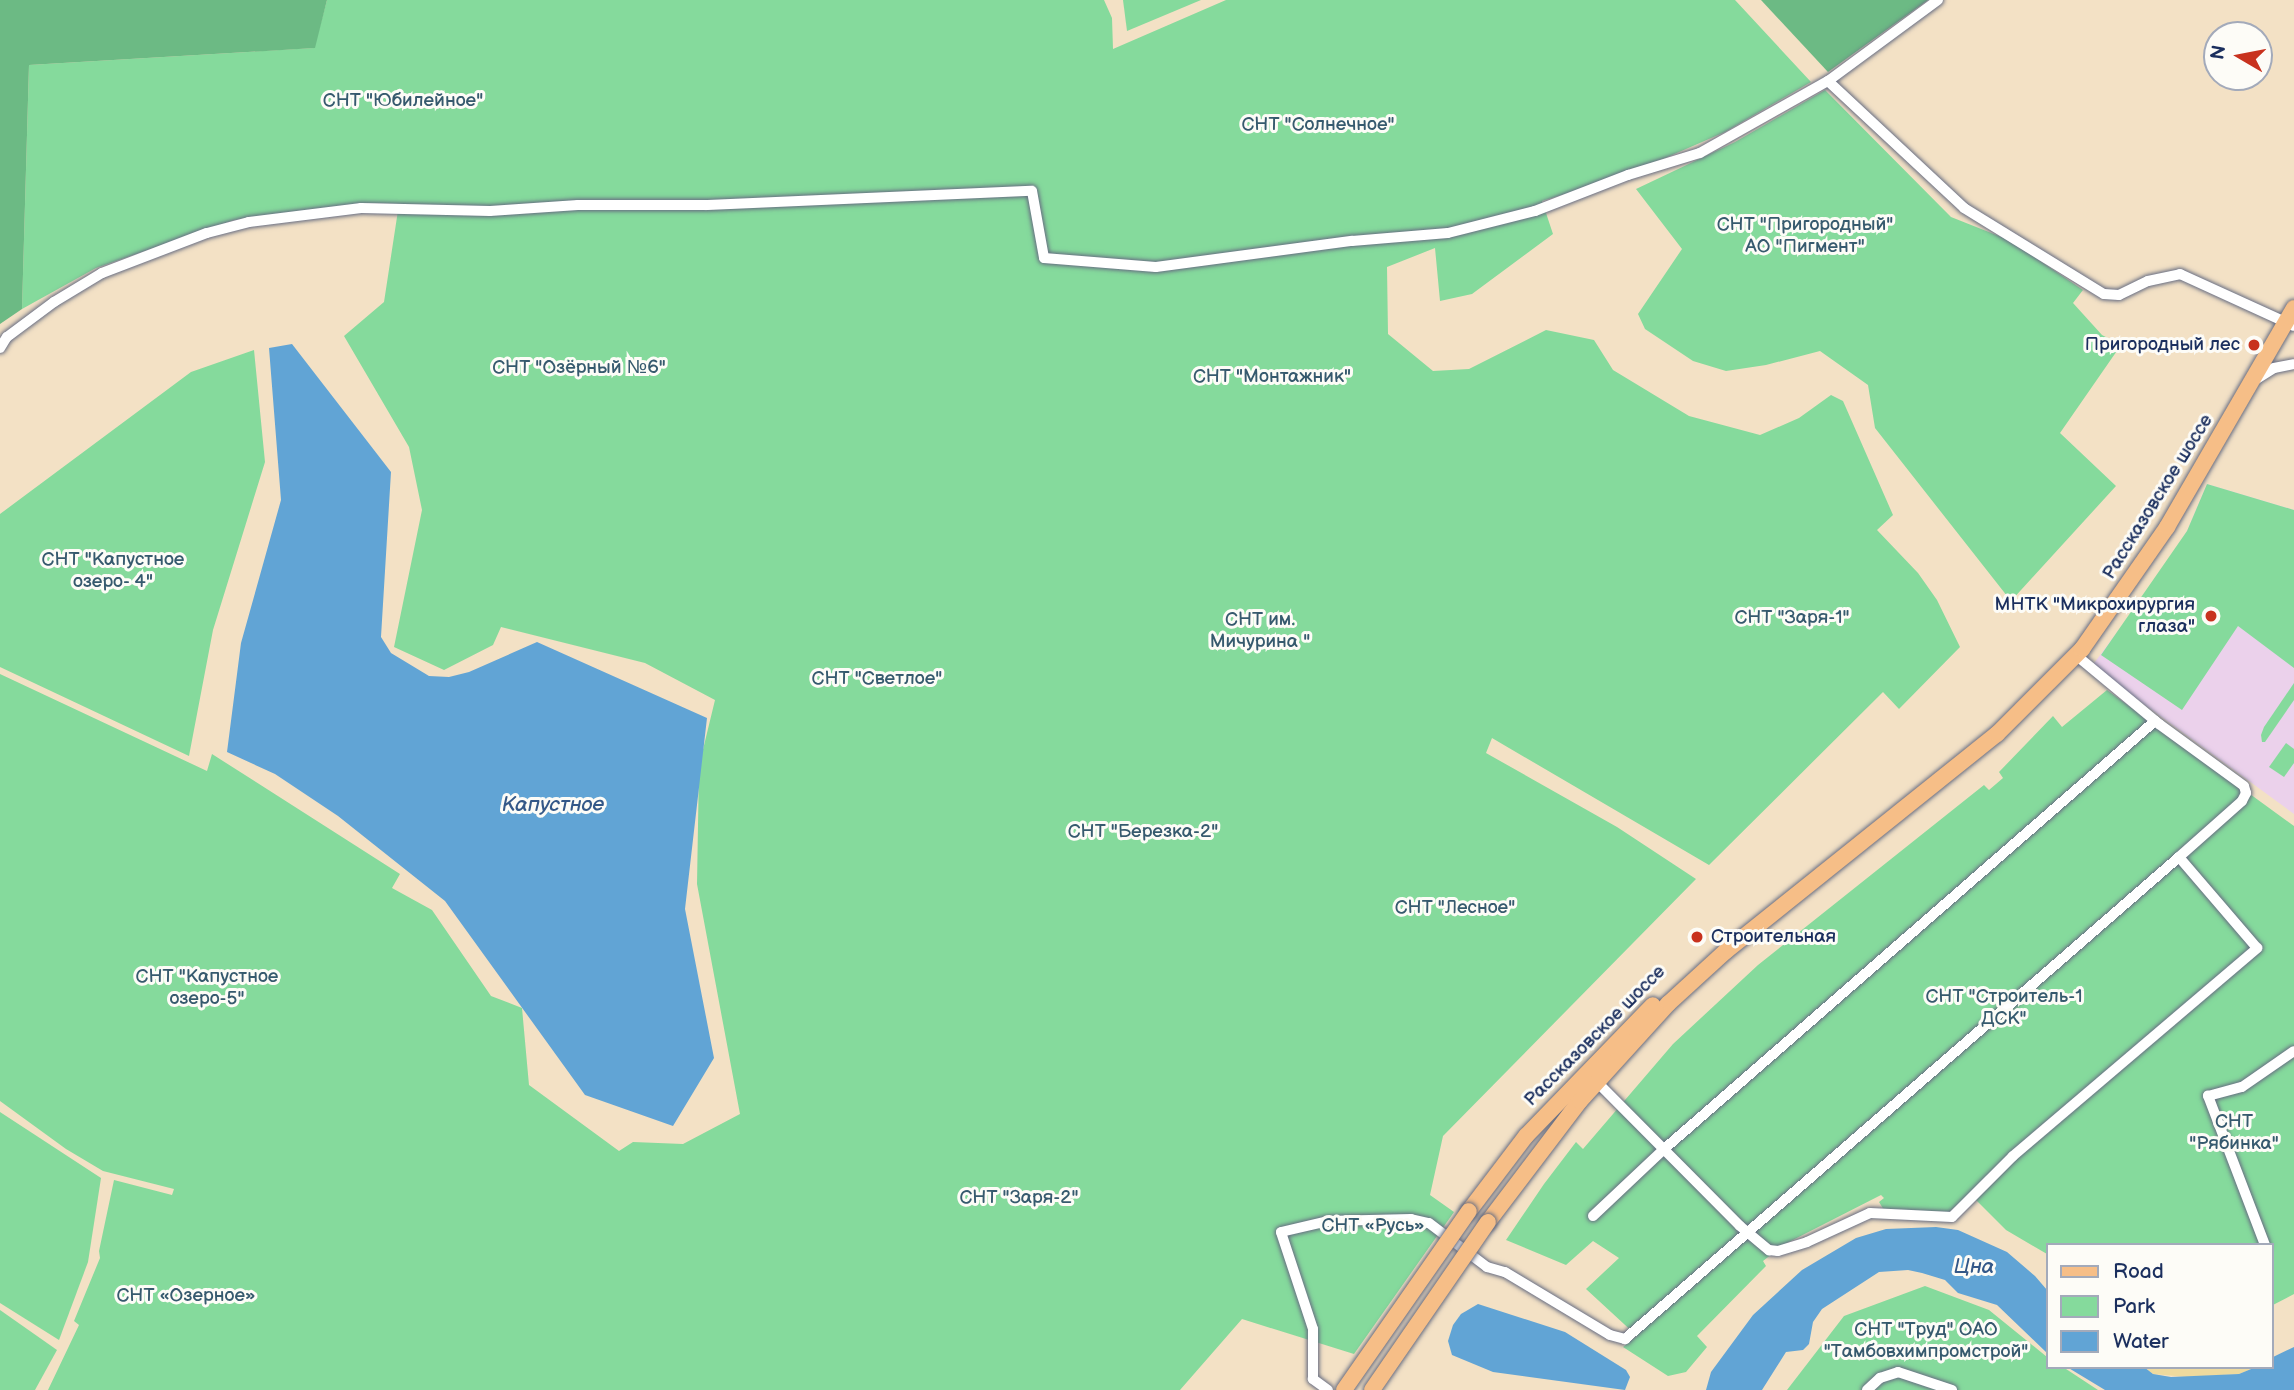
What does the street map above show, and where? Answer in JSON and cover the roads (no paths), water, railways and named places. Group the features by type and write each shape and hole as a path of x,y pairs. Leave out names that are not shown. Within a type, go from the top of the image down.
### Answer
{"main road":[{"name":"Рассказовское шоссе","path":"1372,1390 1488,1222 1597,1082 1670,1003 1726,951 1945,778 2014,718 2076,655 2134,579 2291,318"},
{"name":"Рассказовское шоссе","path":"1344,1390 1469,1211 1527,1136 1566,1093 1716,946 1826,860 1945,778"}],"street":[{"path":"0,348 7,337 54,302 102,273 207,233 249,222 361,208 490,211 578,205 707,205 1032,191 1044,258 1156,267 1352,241 1448,233 1535,211 1628,175 1700,153 1828,81 1938,0"},
{"path":"1828,81 1964,208 2104,294 2119,295 2148,281 2180,274 2291,318"},
{"path":"2252,382 2274,368 2294,364"},
{"path":"1328,1390 1313,1380 1313,1329 1281,1232 1328,1221 1411,1219 1430,1223 1486,1266 1505,1272 1610,1335 1625,1339 1750,1234 2242,801 2245,790 2242,783 2155,721 2076,655"},
{"path":"1593,1216 1663,1150 2155,721"},
{"path":"1597,1082 1764,1248 1779,1251 1807,1242 1870,1213 1946,1218 1964,1208 2012,1156 2257,948 2179,858"},
{"path":"2264,1243 2208,1096 2242,1087 2294,1051"},
{"path":"1867,1390 1880,1378 1898,1372 1952,1390"}],"water":[{"name":"Капустное","path":"292,344 391,472 381,637 391,653 429,676 449,677 469,672 537,642 707,718 685,909 714,1058 673,1126 585,1095 445,901 338,816 275,774 227,752 241,643 281,500 269,348"},
{"name":"Цна","path":"1936,1227 1958,1230 2007,1252 2046,1289 2046,1352 1997,1305 1958,1293 1945,1280 1908,1270 1879,1272 1822,1309 1813,1322 1809,1344 1803,1350 1786,1352 1762,1390 1706,1390 1711,1372 1753,1315 1802,1270 1856,1238 1886,1229"},
{"path":"1478,1304 1565,1332 1626,1370 1630,1377 1625,1390 1493,1372 1452,1355 1448,1341 1453,1325 1461,1314"},
{"path":"2294,1347 2294,1390 2105,1390 2070,1369 2147,1369 2153,1374 2171,1377 2239,1374 2251,1369 2273,1369 2273,1357"}],"place":[{"name":"Пригородный лес","path":"2254,345"},
{"name":"МНТК \"Микрохирургия глаза\"","path":"2211,616"},
{"name":"Строительная","path":"1697,937"}],"park label":[{"name":"СНТ \"Юбилейное\"","path":"403,101"},
{"name":"СНТ \"Солнечное\"","path":"1318,125"},
{"name":"СНТ \"Пригородный\" АО \"Пигмент\"","path":"1805,236"},
{"name":"СНТ \"Озёрный №6\"","path":"579,368"},
{"name":"СНТ \"Монтажник\"","path":"1272,377"},
{"name":"СНТ \"Капустное озеро- 4\"","path":"113,571"},
{"name":"СНТ \"Заря-1\"","path":"1792,618"},
{"name":"СНТ им. Мичурина \"","path":"1260,631"},
{"name":"СНТ \"Светлое\"","path":"877,679"},
{"name":"СНТ \"Березка-2\"","path":"1143,832"},
{"name":"СНТ \"Лесное\"","path":"1455,908"},
{"name":"СНТ \"Капустное озеро-5\"","path":"207,988"},
{"name":"СНТ \"Строитель-1 ДСК\"","path":"2004,1008"},
{"name":"СНТ \"Рябинка\"","path":"2234,1133"},
{"name":"СНТ \"Заря-2\"","path":"1019,1198"},
{"name":"СНТ «Русь»","path":"1373,1226"},
{"name":"СНТ «Озерное»","path":"186,1296"},
{"name":"СНТ \"Труд\" ОАО \"Тамбовхимпромстрой\"","path":"1926,1341"}]}
